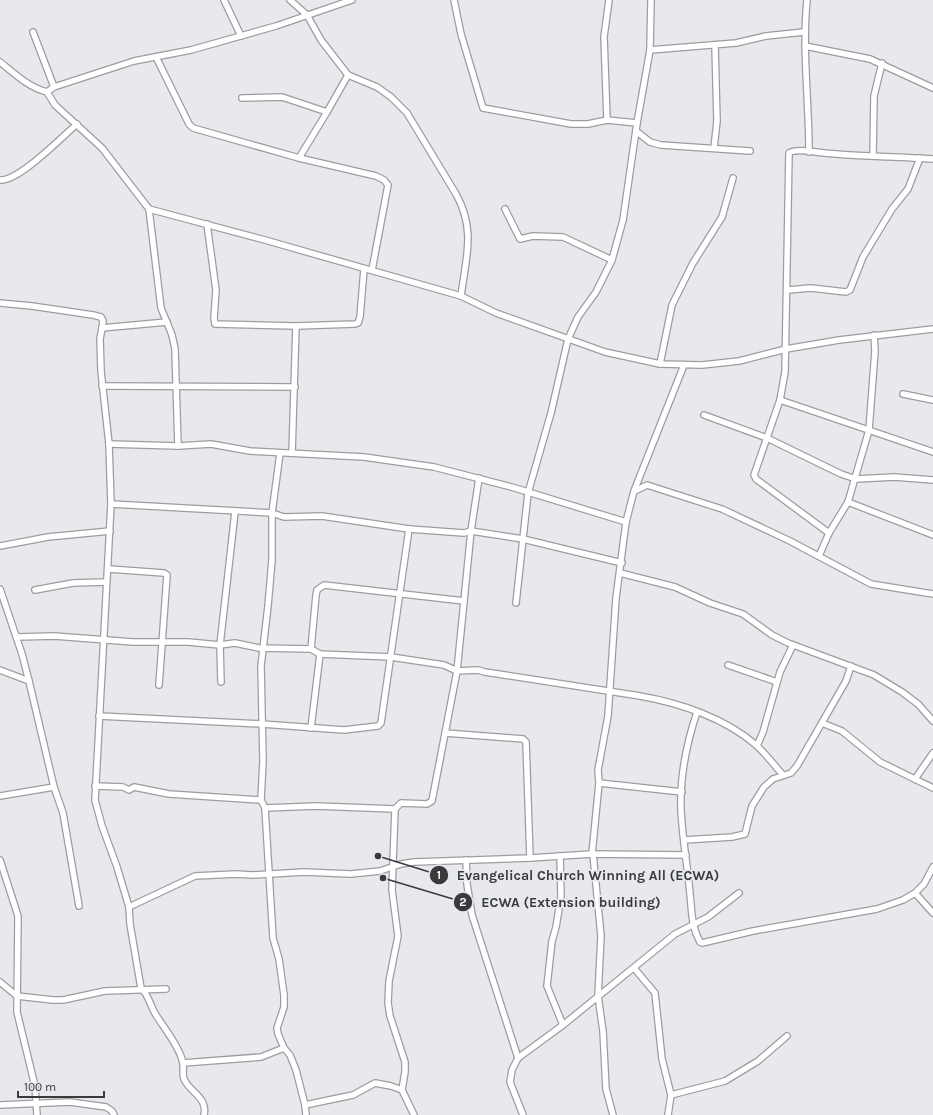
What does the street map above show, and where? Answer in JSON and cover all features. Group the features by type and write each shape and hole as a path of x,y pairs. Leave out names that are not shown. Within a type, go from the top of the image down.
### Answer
{"street":[{"path":"224,0 241,36"},
{"path":"290,0 307,15 321,40 348,75 377,87 391,97 406,113 462,205 469,229 461,296"},
{"path":"47,92 54,87 134,61 190,50 241,36 276,26 352,0"},
{"path":"454,0 461,34 483,108 572,124 588,124 607,120 636,123"},
{"path":"607,120 604,37 609,0"},
{"path":"516,603 528,493 551,413 568,339 578,317 596,292 612,260 623,220 636,123 650,50 651,0"},
{"path":"807,0 804,32 809,120 809,152"},
{"path":"33,32 54,87"},
{"path":"650,50 736,43 782,33 804,32"},
{"path":"714,148 717,121 715,45"},
{"path":"805,46 870,59 882,63 933,88"},
{"path":"156,57 189,124 193,128 299,158 376,176 384,180 388,186 372,270"},
{"path":"0,62 26,84 47,92 54,105 77,124 114,162 149,209 161,308 172,335 175,349 178,446"},
{"path":"873,156 874,96 882,63"},
{"path":"299,158 348,75"},
{"path":"242,98 282,96 327,112"},
{"path":"0,180 11,178 22,172 77,124"},
{"path":"636,131 650,142 661,145 750,151"},
{"path":"829,533 754,477 754,472 780,400 785,372 788,290 789,153 792,151 836,155 933,159"},
{"path":"788,290 811,288 846,292 850,290 863,257 892,209 908,189 920,158"},
{"path":"660,364 672,305 693,263 722,217 733,178"},
{"path":"149,209 461,296 496,314 605,352 660,364 702,365 739,361 786,349 874,335 933,329"},
{"path":"505,209 520,239 533,236 563,237 612,260"},
{"path":"207,224 216,290 214,318 216,324 296,326 358,323 364,269"},
{"path":"0,304 32,306 101,316 104,322 100,339 102,386 109,444 111,504 109,569 106,582 95,786 97,812 129,908 130,924 141,988 145,992 155,1014 164,1027 183,1063 184,1080 202,1099 205,1110 204,1115"},
{"path":"102,328 167,322"},
{"path":"292,452 296,326"},
{"path":"818,556 829,533 841,516 848,502 870,430 875,351 874,335"},
{"path":"612,1115 606,1090 603,1038 598,996 601,936 593,854 599,783 598,770 611,691 611,657 626,522 634,491 684,365"},
{"path":"102,386 295,387"},
{"path":"903,394 933,400"},
{"path":"780,400 933,452"},
{"path":"704,415 767,438 841,474 856,479 894,477 933,480"},
{"path":"109,444 178,446 211,444 250,451 280,453 292,452 364,457 421,465 479,478 626,522"},
{"path":"280,453 272,513 272,560 261,666 261,800 266,808 273,938 279,959 284,995 284,1007 278,1028 278,1034 284,1048 290,1055 293,1062 305,1105 306,1115"},
{"path":"414,1115 402,1090 405,1062 390,1016 388,995 398,936 392,890 395,809 401,803 427,804 432,801 457,671 471,531 479,478"},
{"path":"634,491 647,485 700,501 744,520 871,584 933,594"},
{"path":"848,502 933,536"},
{"path":"111,504 272,513 284,517 322,516 409,529 464,533 471,531 523,539 622,563"},
{"path":"222,682 220,645 235,512"},
{"path":"99,716 262,724 344,730 378,726 381,723 409,529"},
{"path":"0,546 48,537 110,531"},
{"path":"109,569 164,573 167,575 159,685"},
{"path":"620,573 675,587 710,603 743,614 772,635 793,645 874,675 902,692 918,704 933,721"},
{"path":"35,590 56,585 106,582"},
{"path":"311,649 316,595 321,586 400,593 464,601"},
{"path":"0,589 13,630 17,637 54,787 62,813 79,906"},
{"path":"17,637 34,635 133,642 188,642 220,645 235,644 263,648 311,649 320,654 391,657 444,665 457,671 478,670 659,699 714,719 742,734 757,746 783,775"},
{"path":"757,746 763,732 777,682 793,645"},
{"path":"311,728 320,654"},
{"path":"728,665 777,682"},
{"path":"684,840 732,837 745,834 752,806 759,794 773,779 791,773 797,766 846,681 851,666"},
{"path":"0,670 29,681"},
{"path":"697,712 689,735 682,773 682,823 693,925 702,944 752,930 877,909 903,900 915,893 924,884 933,867"},
{"path":"822,723 842,731 880,762 933,788"},
{"path":"445,733 523,739 526,742 528,748 530,858"},
{"path":"915,779 933,753"},
{"path":"599,783 682,792"},
{"path":"95,786 123,787 129,790 134,787 169,794 261,800"},
{"path":"0,796 54,787"},
{"path":"266,808 316,806 395,809"},
{"path":"129,908 195,876 328,872 351,874 380,871 401,864 414,862 593,854 686,855"},
{"path":"560,856 561,896 552,941 547,986 562,1025"},
{"path":"0,860 18,916 17,1012 35,1086 35,1104 37,1115"},
{"path":"466,860 467,884 472,915 518,1058"},
{"path":"522,1115 510,1082 512,1070 518,1058 562,1025 675,934 708,917 739,893"},
{"path":"915,893 933,913"},
{"path":"634,968 655,993 662,1059 671,1095 668,1115"},
{"path":"0,982 17,996 63,1000 105,991 141,988 156,990 166,989"},
{"path":"671,1095 725,1081 758,1061 787,1036"},
{"path":"183,1063 260,1057 284,1048"},
{"path":"305,1105 353,1095 375,1083 392,1086 402,1090"},
{"path":"0,1105 70,1102 99,1105 112,1111 114,1115"}],"place":[{"name":"Evangelical Church Winning All (ECWA)","path":"378,856"},
{"name":"ECWA (Extension building)","path":"383,878"}]}
